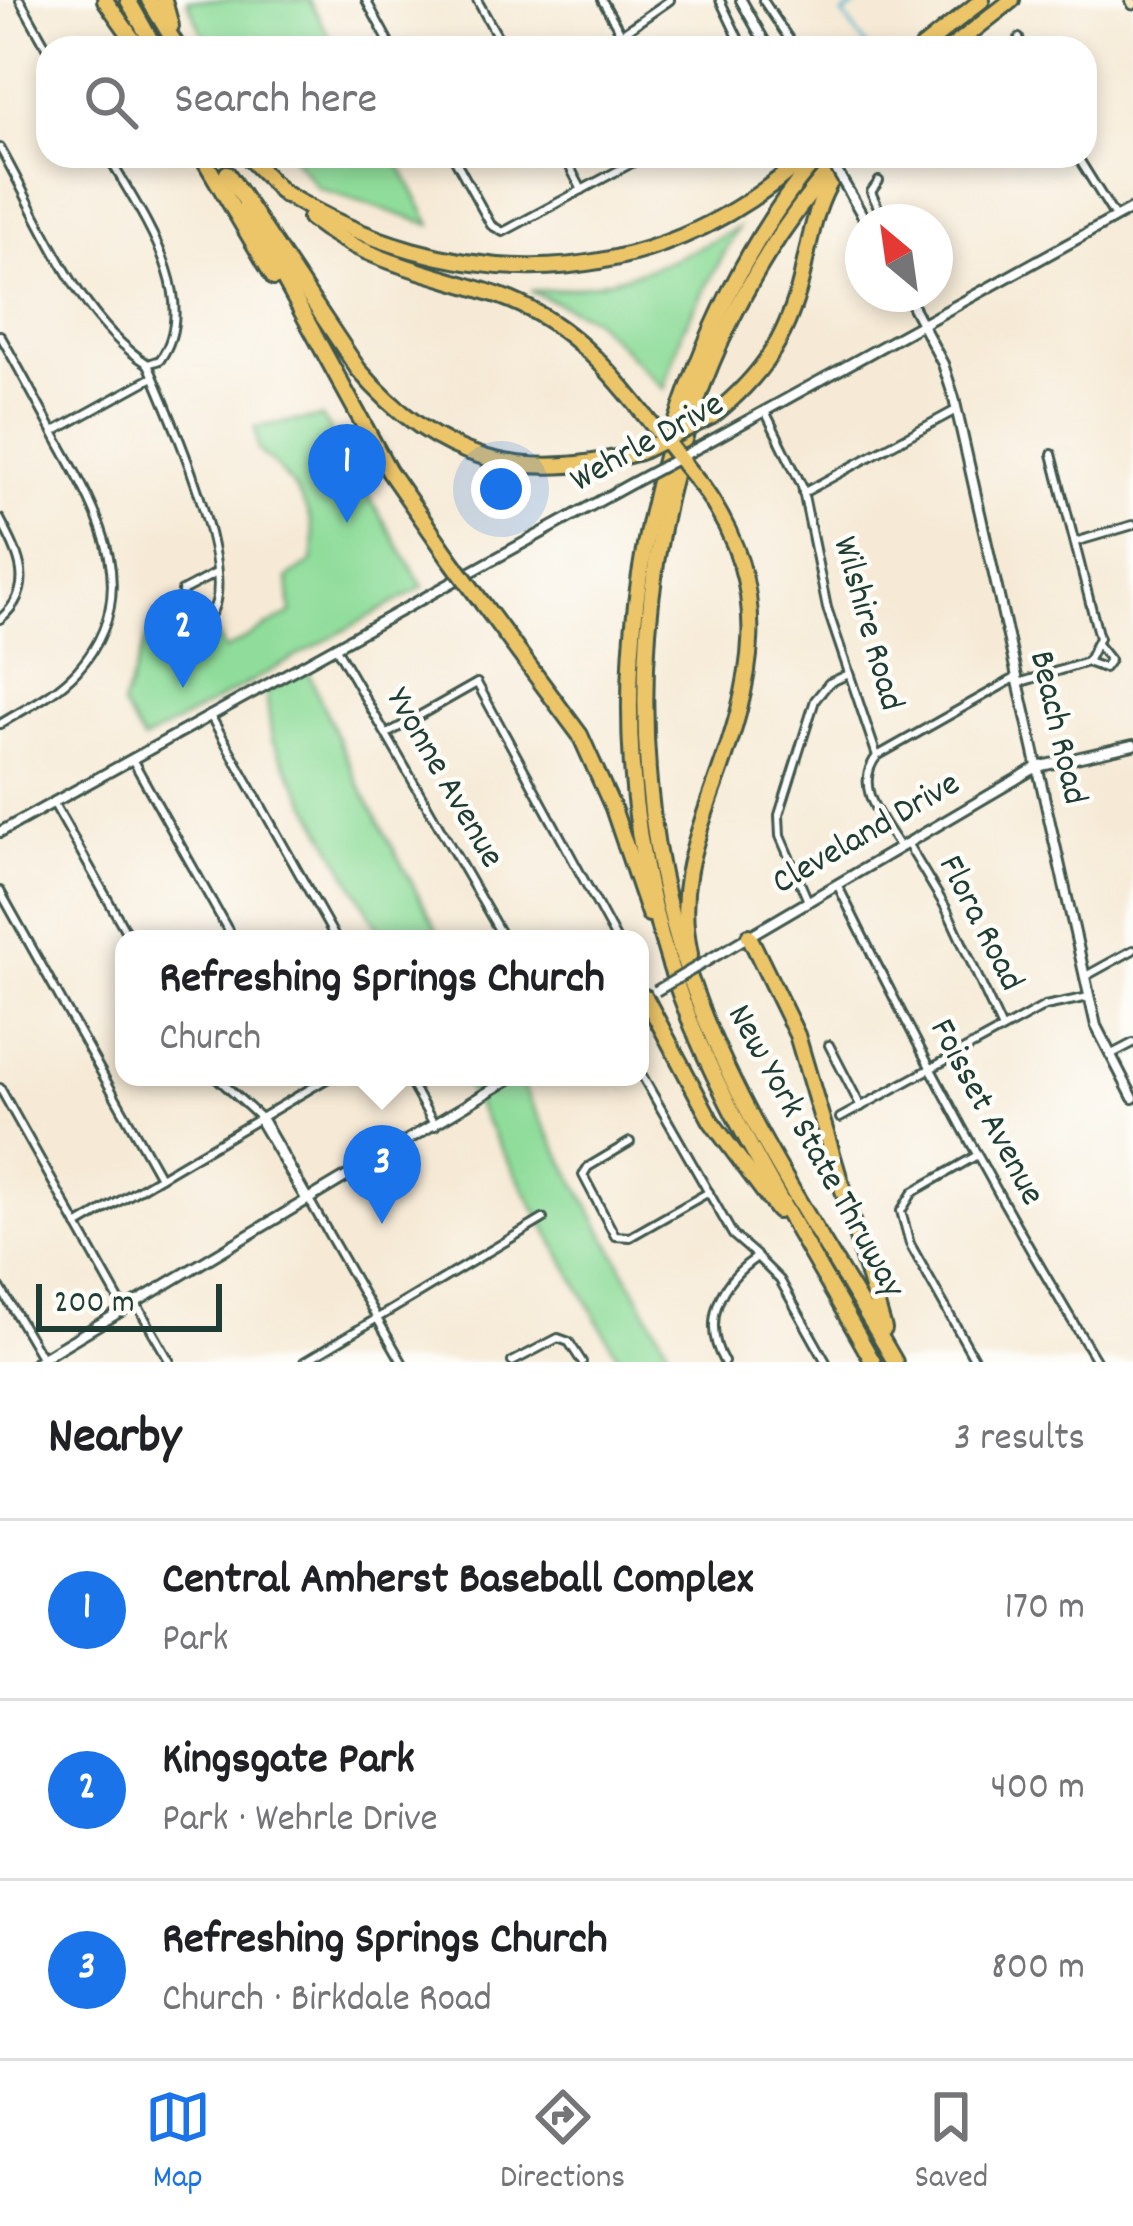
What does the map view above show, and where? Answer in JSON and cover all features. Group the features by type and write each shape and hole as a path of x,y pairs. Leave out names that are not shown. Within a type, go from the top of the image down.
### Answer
{"highway":[{"path":"105,0 131,36"},
{"path":"128,0 148,36"},
{"path":"149,0 171,36"},
{"path":"164,0 174,36"},
{"path":"937,36 982,0"},
{"path":"966,36 1012,0"},
{"path":"209,168 267,268 325,351"},
{"path":"224,168 389,471 580,735 673,972"},
{"path":"258,168 351,246 411,272 500,296 554,323 598,359 723,517 746,573 752,648 747,686 686,868 684,921 720,1034 832,1250"},
{"path":"279,190 360,236 399,250 493,268 538,267 613,257 689,232 752,199 791,168"},
{"name":"New York State Thruway","path":"810,168 773,218 705,346 652,501 638,574 626,698 629,769 640,843 673,972 713,1073 873,1361"},
{"name":"New York State Thruway","path":"836,168 752,287 694,409 656,553 646,690 656,850 682,954 731,1076 895,1362"},
{"path":"227,173 381,396 431,436 480,457 538,468 604,462 640,452 712,416 754,380 780,345 797,301 818,209 838,168"},
{"path":"749,936 792,1021 895,1362"},
{"path":"649,1002 711,1120 766,1192 873,1361"}],"street":[{"path":"20,0 40,36"},
{"path":"367,0 386,36"},
{"path":"477,0 497,36"},
{"path":"602,0 620,32"},
{"path":"615,36 670,0"},
{"path":"720,0 737,36"},
{"path":"741,0 761,36"},
{"path":"763,0 787,36"},
{"path":"0,148 95,311 148,364 199,497 216,573 218,604 196,620 185,614 182,591 216,573"},
{"path":"115,168 158,246 169,280 170,340 160,359 148,364"},
{"path":"459,168 494,229 516,226 623,168"},
{"path":"571,168 583,190"},
{"path":"836,168 856,204"},
{"path":"1085,168 1115,217"},
{"path":"877,204 871,192 879,181"},
{"name":"Wehrle Drive","path":"0,832 1133,208"},
{"name":"Beach Road","path":"916,312 943,364 956,410 1089,997 1110,1055 1133,1098"},
{"path":"0,335 102,519 111,548 113,592 100,638 76,671 3,722 0,707"},
{"path":"53,432 153,377"},
{"path":"803,493 956,410"},
{"name":"Wilshire Road","path":"765,411 803,493 827,608 877,756 869,766 868,792 903,846"},
{"path":"1052,454 1098,623 1098,645 1088,662"},
{"path":"0,519 22,561 23,578 15,604 0,619"},
{"path":"1075,542 1133,525"},
{"path":"877,756 1018,680 1088,662 1104,668 1110,660 1098,645"},
{"name":"Yvonne Avenue","path":"335,646 499,930"},
{"path":"808,901 780,836 779,814 815,700 830,683 849,674"},
{"path":"387,734 477,683 611,930"},
{"path":"210,715 331,930"},
{"name":"Cleveland Drive","path":"649,992 1037,767 1133,745"},
{"path":"131,758 228,930"},
{"path":"53,802 125,930"},
{"name":"Flora Road","path":"903,846 946,908 1002,1030"},
{"name":"Foisset Avenue","path":"837,884 930,1069 953,1105 974,1157 1097,1362"},
{"path":"0,891 160,1177"},
{"path":"1084,977 1133,950"},
{"path":"840,1118 1045,1006 1089,997"},
{"path":"1110,1055 1133,1042"},
{"path":"829,1045 861,1106"},
{"path":"225,1086 259,1119 402,1362"},
{"path":"77,1226 307,1086"},
{"path":"412,1086 435,1126"},
{"path":"0,1287 39,1361 499,1086"},
{"path":"648,1086 733,1235 780,1280 826,1362"},
{"path":"0,1088 124,1309"},
{"path":"630,1142 587,1166 583,1175 615,1236 630,1238 709,1192"},
{"path":"974,1157 913,1192 901,1211 910,1244 976,1362"},
{"path":"304,1362 543,1219"},
{"path":"724,1362 712,1330 717,1306 728,1284 756,1257"},
{"path":"136,1303 170,1362"},
{"path":"512,1362 553,1340 565,1339 582,1362"}],"green space":[{"path":"187,0 309,0 329,36 204,36"},
{"path":"302,168 401,168 431,225 318,188"},
{"path":"738,228 683,329 664,389 592,318 530,291 611,280"},
{"path":"322,417 423,587 143,741 122,706 156,612 211,626 225,650 291,613 288,578 312,562 312,528 292,486 258,450 255,427"},
{"path":"307,670 359,785 437,930 379,930 272,740 266,692"},
{"path":"466,1086 522,1086 675,1362 621,1362"}],"waterway":[{"path":"859,36 843,14 867,0"}],"place":[{"name":"Central Amherst Baseball Complex","path":"347,523"},
{"name":"Kingsgate Park","path":"183,688"},
{"name":"Refreshing Springs Church","path":"382,1224"}]}
